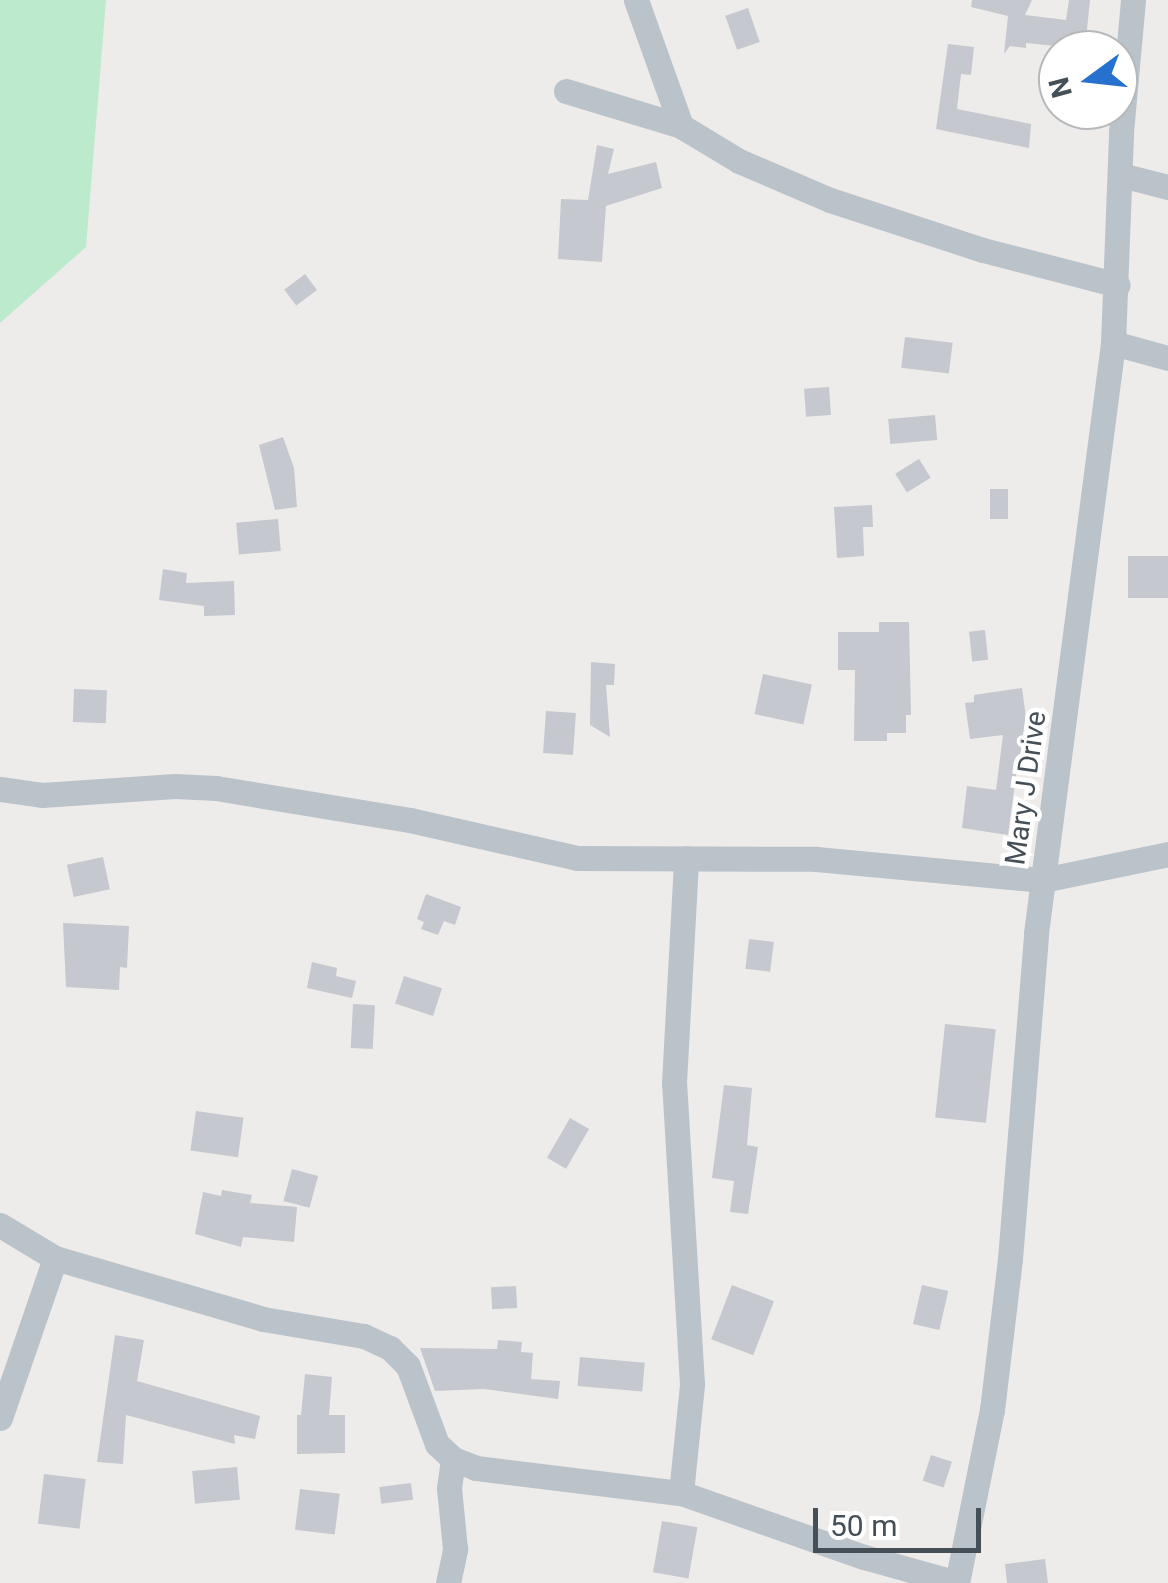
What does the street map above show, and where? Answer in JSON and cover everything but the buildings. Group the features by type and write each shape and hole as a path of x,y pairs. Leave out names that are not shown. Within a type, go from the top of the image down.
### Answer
{"street":[{"path":"636,0 681,126"},
{"name":"Mary J Drive","path":"957,1583 992,1410 1010,1259 1043,880 1113,343 1133,0"},
{"path":"566,90 681,126 740,161 830,200 982,250 1118,284"},
{"path":"1120,175 1168,187"},
{"path":"1113,343 1168,358"},
{"path":"0,790 42,795 216,788 410,820 577,858 816,858 1043,880 1168,854"},
{"path":"681,1493 692,1384 674,1083 686,858"},
{"path":"0,1225 54,1258 263,1320 364,1336 390,1348 408,1366 437,1444 453,1459 506,1474 588,1478 681,1493 864,1557 957,1583"},
{"path":"0,1418 54,1258"},
{"path":"448,1583 455,1549 448,1488 453,1459"}],"green space":[{"path":"0,0 106,0 86,247 0,323"}]}
